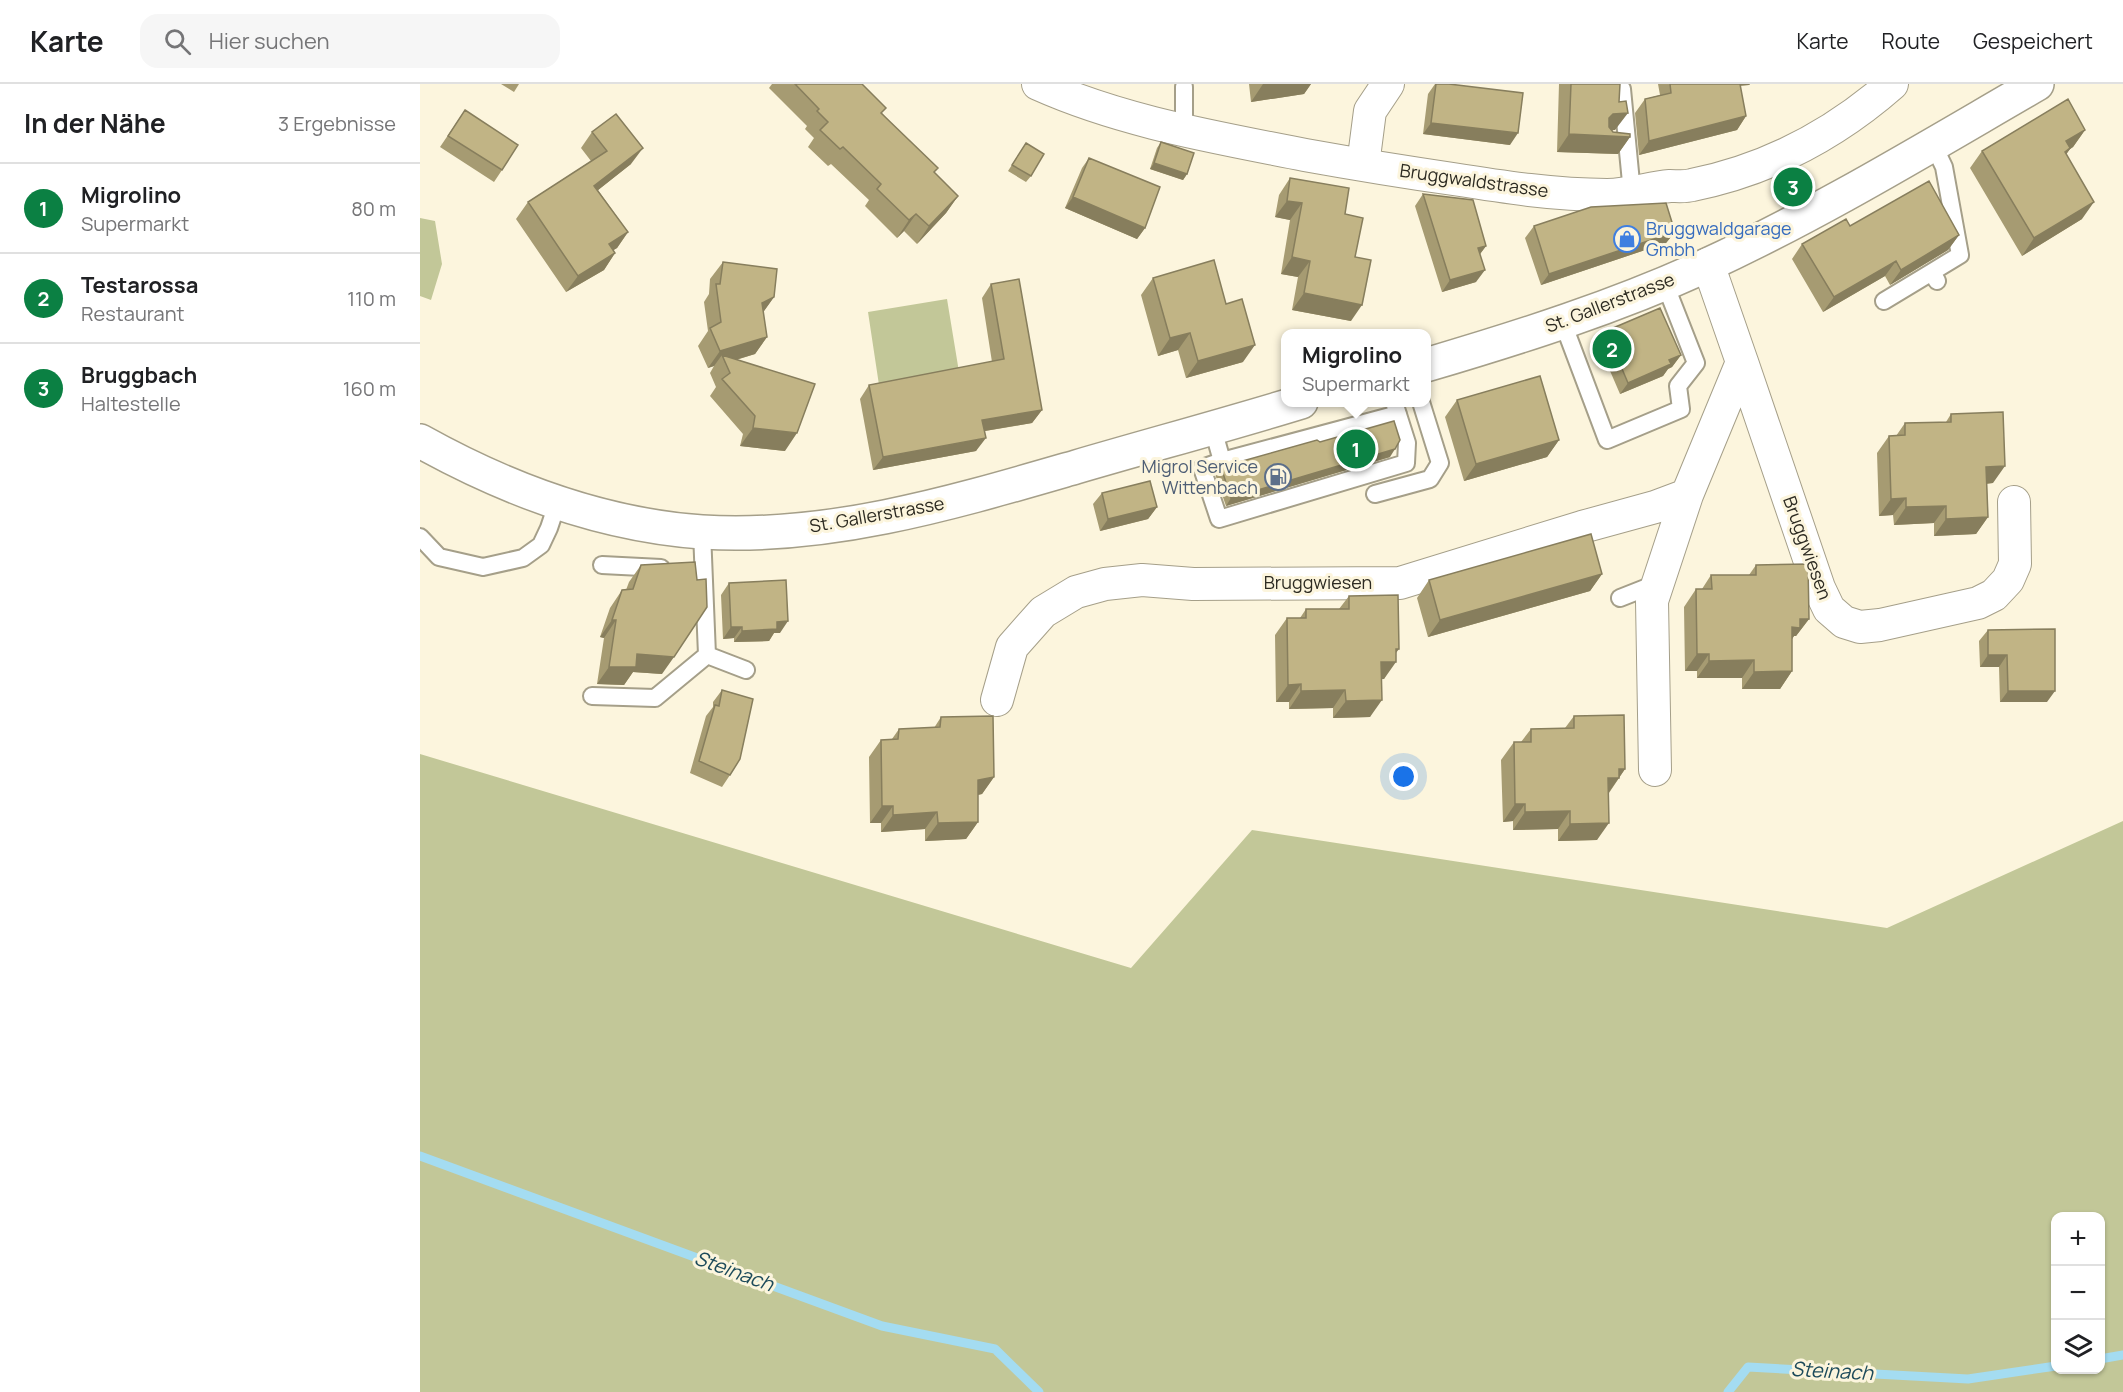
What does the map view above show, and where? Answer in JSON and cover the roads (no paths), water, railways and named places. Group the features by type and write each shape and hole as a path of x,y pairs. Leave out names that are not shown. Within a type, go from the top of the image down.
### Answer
{"main road":[{"name":"St. Gallerstrasse","path":"1431,363 1563,323 1665,284 1805,215 2037,84"},
{"name":"St. Gallerstrasse","path":"420,441 467,467 556,504 605,518 702,532 749,532 804,529 861,521 1000,489 1285,407"}],"street":[{"name":"Bruggwaldstrasse","path":"1038,84 1067,97 1112,112 1184,131 1363,165 1524,189 1608,195 1669,186 1689,186 1755,168 1821,137 1892,84"},
{"path":"1363,165 1370,111 1388,84"},
{"name":"Bruggwiesen","path":"1708,264 1819,588 1829,609 1844,622 1860,627 1880,625 1978,603 1994,595 2008,579 2015,564 2014,502"},
{"path":"1655,770 1652,601 1688,495 1742,362"},
{"name":"Bruggwiesen","path":"997,699 1012,647 1043,612 1076,592 1105,584 1142,580 1193,584 1400,583 1655,507 1688,495"}],"lane":[{"path":"1184,87 1184,131"},
{"path":"1608,88 1622,89 1632,193"},
{"path":"1606,140 1628,141"},
{"path":"1884,301 1935,277 1960,255 1944,167 1933,144"},
{"path":"1563,323 1607,440 1681,409 1678,386 1696,363 1665,284"},
{"path":"1375,494 1430,479 1440,463 1423,407"},
{"path":"1396,408 1407,443 1406,463 1219,519 1202,468 1396,408"},
{"path":"1213,429 1222,461"},
{"path":"420,537 439,557 483,567 523,558 541,545 556,504"},
{"path":"702,532 692,569 707,655"},
{"path":"602,565 692,569"},
{"path":"1620,598 1658,583"},
{"path":"707,655 746,670"},
{"path":"592,696 654,698 707,655"}],"waterway":[{"name":"Steinach","path":"420,1156 882,1326 995,1349 1039,1392"},
{"name":"Steinach","path":"2105,1358 2123,1355"},
{"name":"Steinach","path":"1728,1392 1748,1367 1968,1379 2051,1367"}],"place":[{"name":"Bruggbach","path":"1793,187"},
{"name":"Bruggwaldgarage Gmbh","path":"1627,239"},
{"name":"Testarossa","path":"1612,349"},
{"name":"Migrolino","path":"1356,449"},
{"name":"Migrol Service Wittenbach","path":"1278,477"}]}
